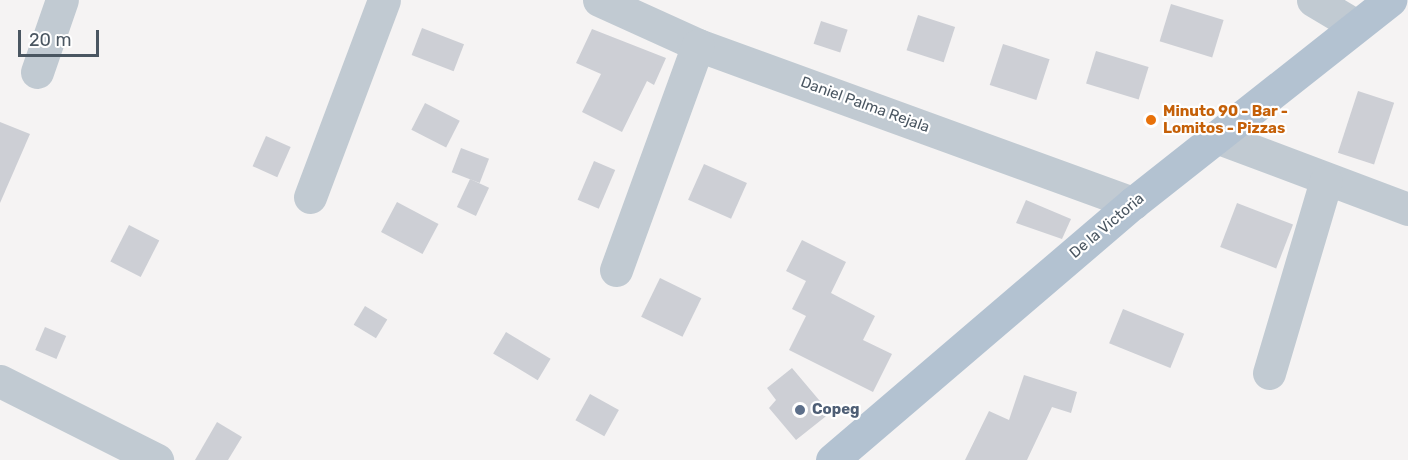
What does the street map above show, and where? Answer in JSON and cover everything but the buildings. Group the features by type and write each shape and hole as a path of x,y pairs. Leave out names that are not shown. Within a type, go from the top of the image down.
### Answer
{"main road":[{"name":"De la Victoria","path":"832,460 1133,203 1220,138 1353,24 1390,0"}],"street":[{"path":"37,72 62,0"},
{"path":"310,197 384,0"},
{"name":"Daniel Palma Rejala","path":"599,0 698,45 1133,203"},
{"path":"1313,0 1353,24"},
{"path":"616,270 698,45"},
{"path":"1220,138 1326,181 1408,209"},
{"path":"1269,373 1326,181"},
{"path":"0,381 157,460"}],"place":[{"name":"Minuto 90 - Bar - Lomitos - Pizzas","path":"1151,120"},
{"name":"Copeg","path":"800,410"}]}
